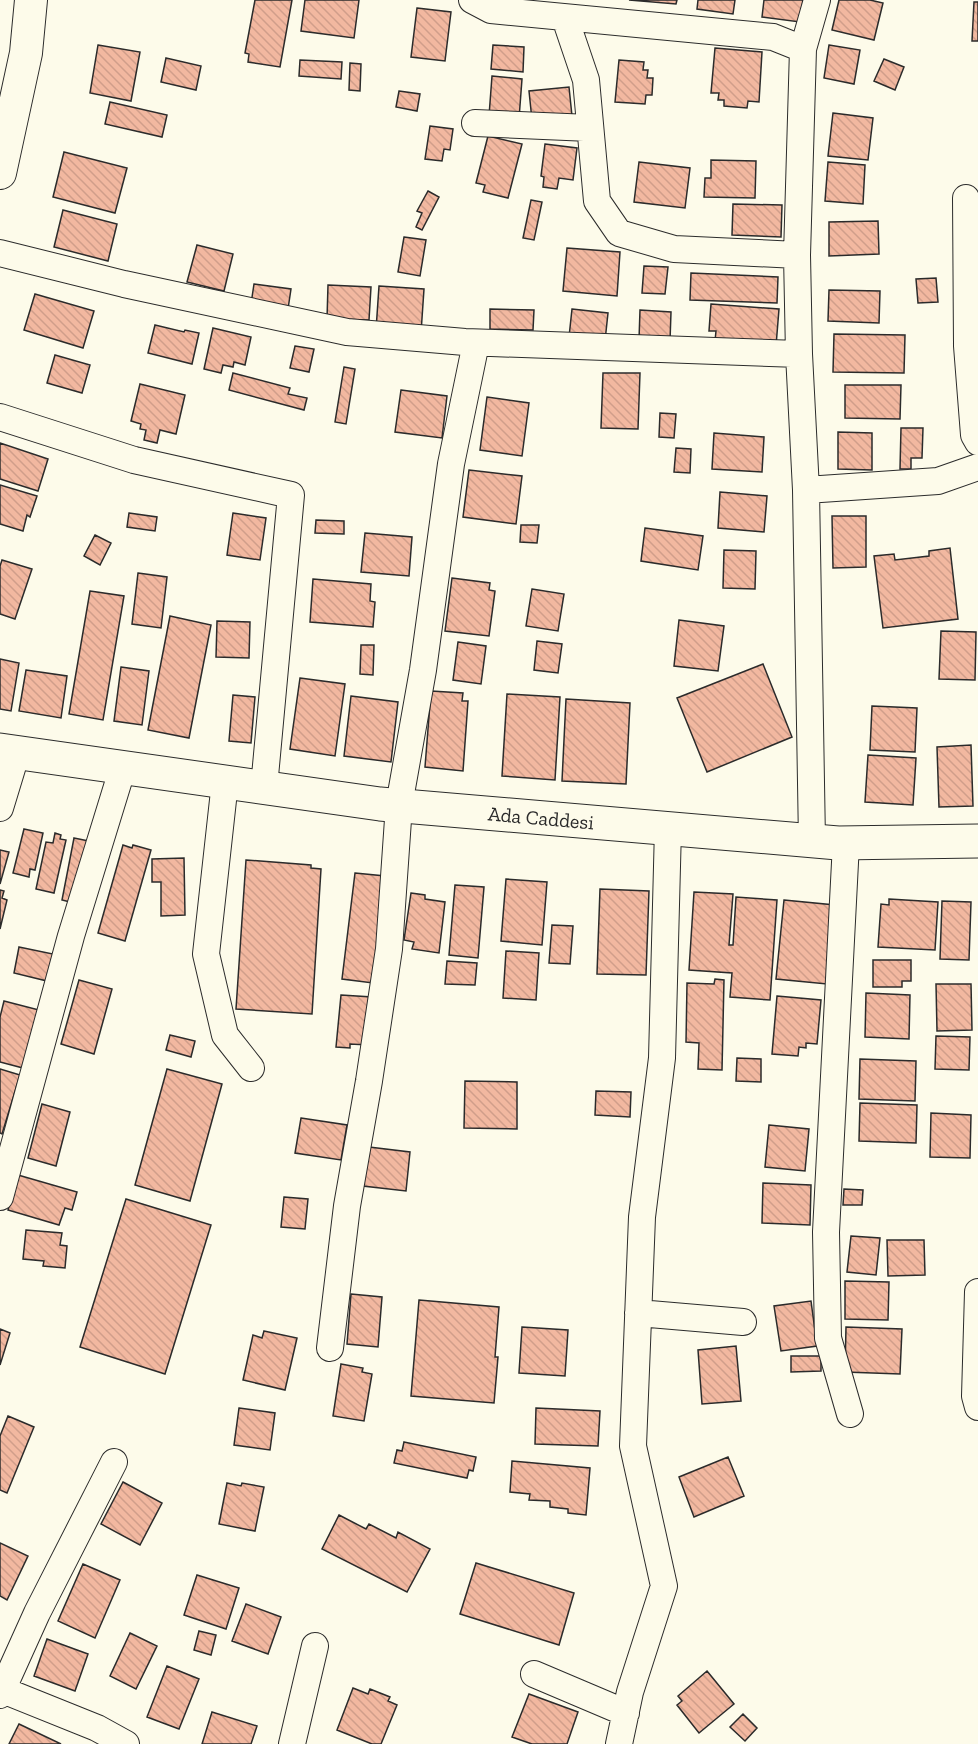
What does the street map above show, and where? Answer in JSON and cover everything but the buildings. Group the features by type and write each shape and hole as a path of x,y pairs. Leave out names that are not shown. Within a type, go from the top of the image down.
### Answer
{"main road":[{"name":"Ada Caddesi","path":"9,751 399,805 812,841 846,843 978,841"}],"street":[{"path":"472,0 491,10 773,37 803,49"},
{"path":"812,841 806,490 797,255 803,49 817,0"},
{"path":"0,173 26,53 25,1"},
{"path":"565,18 586,80 597,201 619,233 674,249 797,255"},
{"path":"476,123 590,128"},
{"path":"966,198 967,346 974,435 978,442"},
{"path":"0,253 124,284 347,332 476,343 799,354"},
{"path":"330,1348 346,1206 369,1080 389,949 399,805 423,670 451,464 476,343"},
{"path":"0,417 134,460 291,495 264,787"},
{"path":"806,490 938,481 978,467"},
{"path":"0,808 9,751"},
{"path":"0,1197 71,936 123,767"},
{"path":"225,782 206,954 225,1035 251,1068"},
{"path":"620,1744 630,1692 664,1586 633,1446 642,1217 662,1058 668,828"},
{"path":"846,843 826,1232 828,1338 850,1414"},
{"path":"978,1292 975,1395 978,1407"},
{"path":"638,1313 743,1322"},
{"path":"114,1461 1,1691 97,1728 126,1744"},
{"path":"292,1744 315,1646"},
{"path":"534,1674 626,1713"}]}
